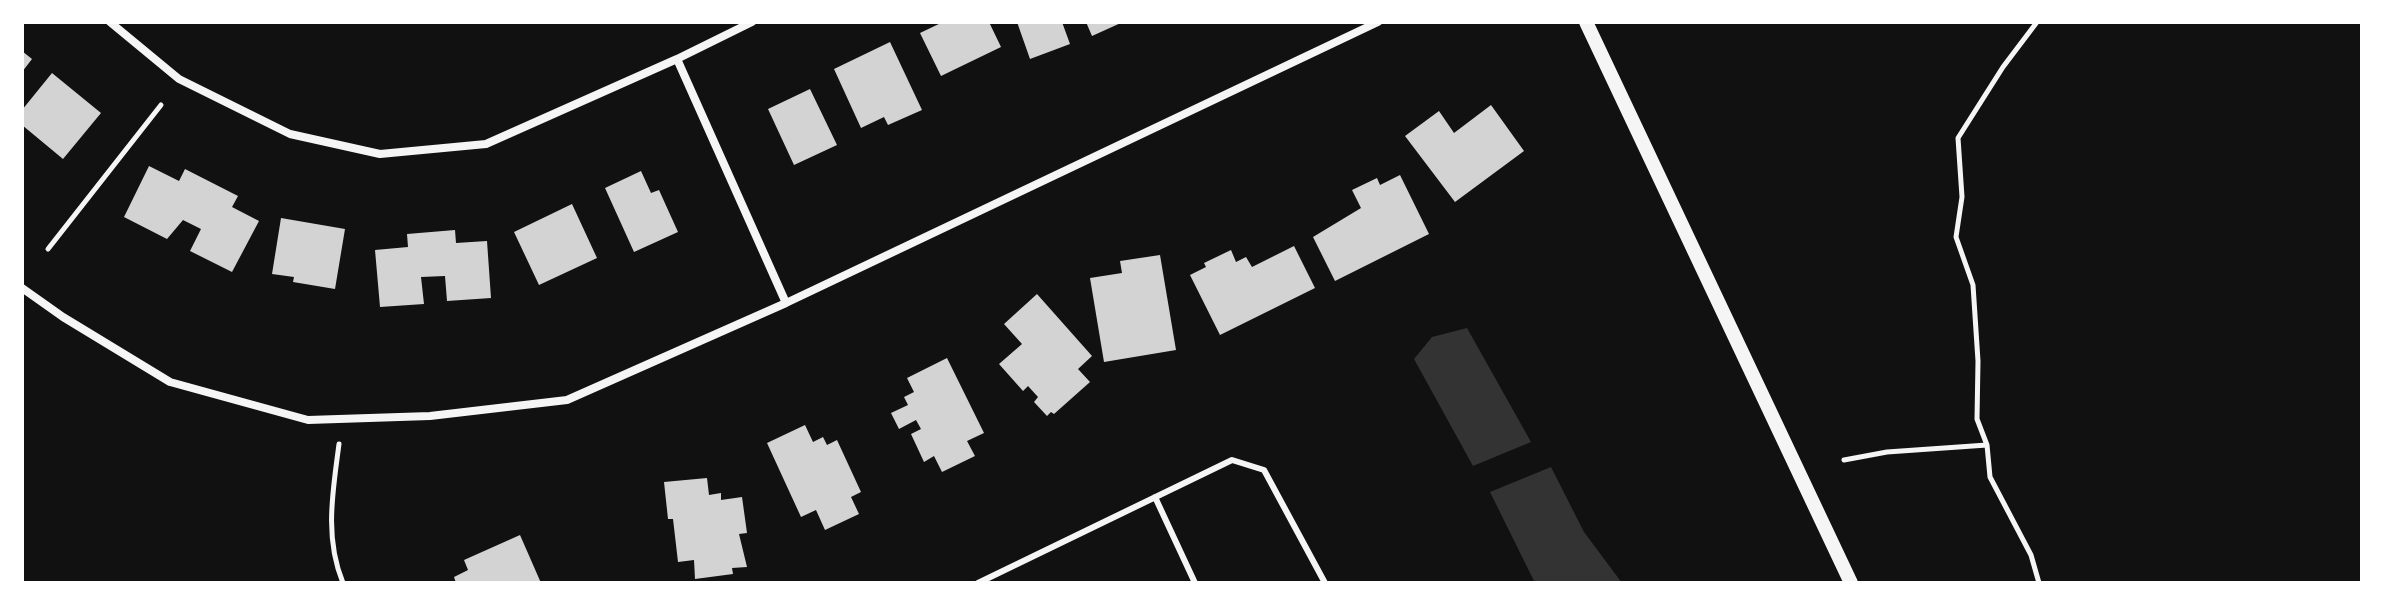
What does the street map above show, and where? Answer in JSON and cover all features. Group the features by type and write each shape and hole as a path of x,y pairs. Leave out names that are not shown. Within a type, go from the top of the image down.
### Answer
{"street":[{"path":"110,22 179,79 290,134 380,154 486,144 752,22"},
{"path":"22,288 63,317 170,382 308,420 430,416 567,400 786,303 1378,22"},
{"path":"1586,22 1851,583"},
{"path":"677,59 786,303"}],"lane":[{"path":"978,583 1232,460 1264,470 1325,583"},
{"path":"1155,497 1195,583"}],"path":[{"path":"2037,22 2003,67 1958,138 1962,197 1956,237 1973,285 1978,361 1977,419 1987,445 1990,477 2031,555 2039,583"},
{"path":"48,249 161,105"},
{"path":"339,444 330,516 335,563 343,583"},
{"path":"1844,460 1887,452 1987,445"}],"shaded area":[{"path":"1467,328 1531,442 1473,466 1414,359 1432,337"},
{"path":"1551,467 1584,532 1622,583 1535,583 1490,492"}],"building":[{"path":"943,22 989,22 1001,47 941,76 920,33"},
{"path":"1017,22 1062,22 1070,44 1030,59"},
{"path":"1086,22 1123,22 1092,36"},
{"path":"890,42 922,110 888,125 884,117 861,128 834,69"},
{"path":"22,51 32,59 22,72"},
{"path":"52,73 101,113 63,159 22,125 22,110"},
{"path":"810,89 837,145 794,165 768,109"},
{"path":"1491,105 1524,151 1455,202 1405,136 1439,111 1454,133"},
{"path":"149,166 179,181 185,169 238,196 232,207 259,221 232,272 190,251 201,229 183,220 167,239 124,217"},
{"path":"641,171 651,193 659,190 678,232 634,252 605,188"},
{"path":"1400,175 1429,234 1335,281 1313,237 1361,208 1352,190 1377,178 1380,185"},
{"path":"572,204 597,258 539,285 514,232"},
{"path":"281,218 345,229 335,289 293,282 294,277 272,274"},
{"path":"455,230 456,243 487,241 491,298 447,301 445,276 421,277 424,304 380,307 375,250 408,247 407,234"},
{"path":"1294,246 1315,288 1220,335 1190,275 1206,267 1204,263 1231,250 1236,262 1246,257 1252,267"},
{"path":"1160,255 1176,350 1104,362 1090,278 1122,273 1120,261"},
{"path":"1037,294 1092,356 1078,369 1090,382 1054,414 1051,412 1047,416 1034,402 1038,397 1028,386 1023,391 999,364 1022,344 1004,324"},
{"path":"947,358 984,433 967,441 975,456 942,472 934,456 924,462 911,434 921,429 916,420 899,429 891,413 908,405 904,397 914,392 907,378"},
{"path":"805,425 813,442 823,437 827,445 837,440 861,492 851,497 859,514 825,530 816,510 801,517 767,443"},
{"path":"707,478 709,495 721,493 721,500 742,497 747,533 739,534 747,567 732,568 733,574 695,579 694,560 678,562 673,519 668,519 664,482"},
{"path":"520,535 541,583 456,583 454,577 468,570 464,560"}]}
